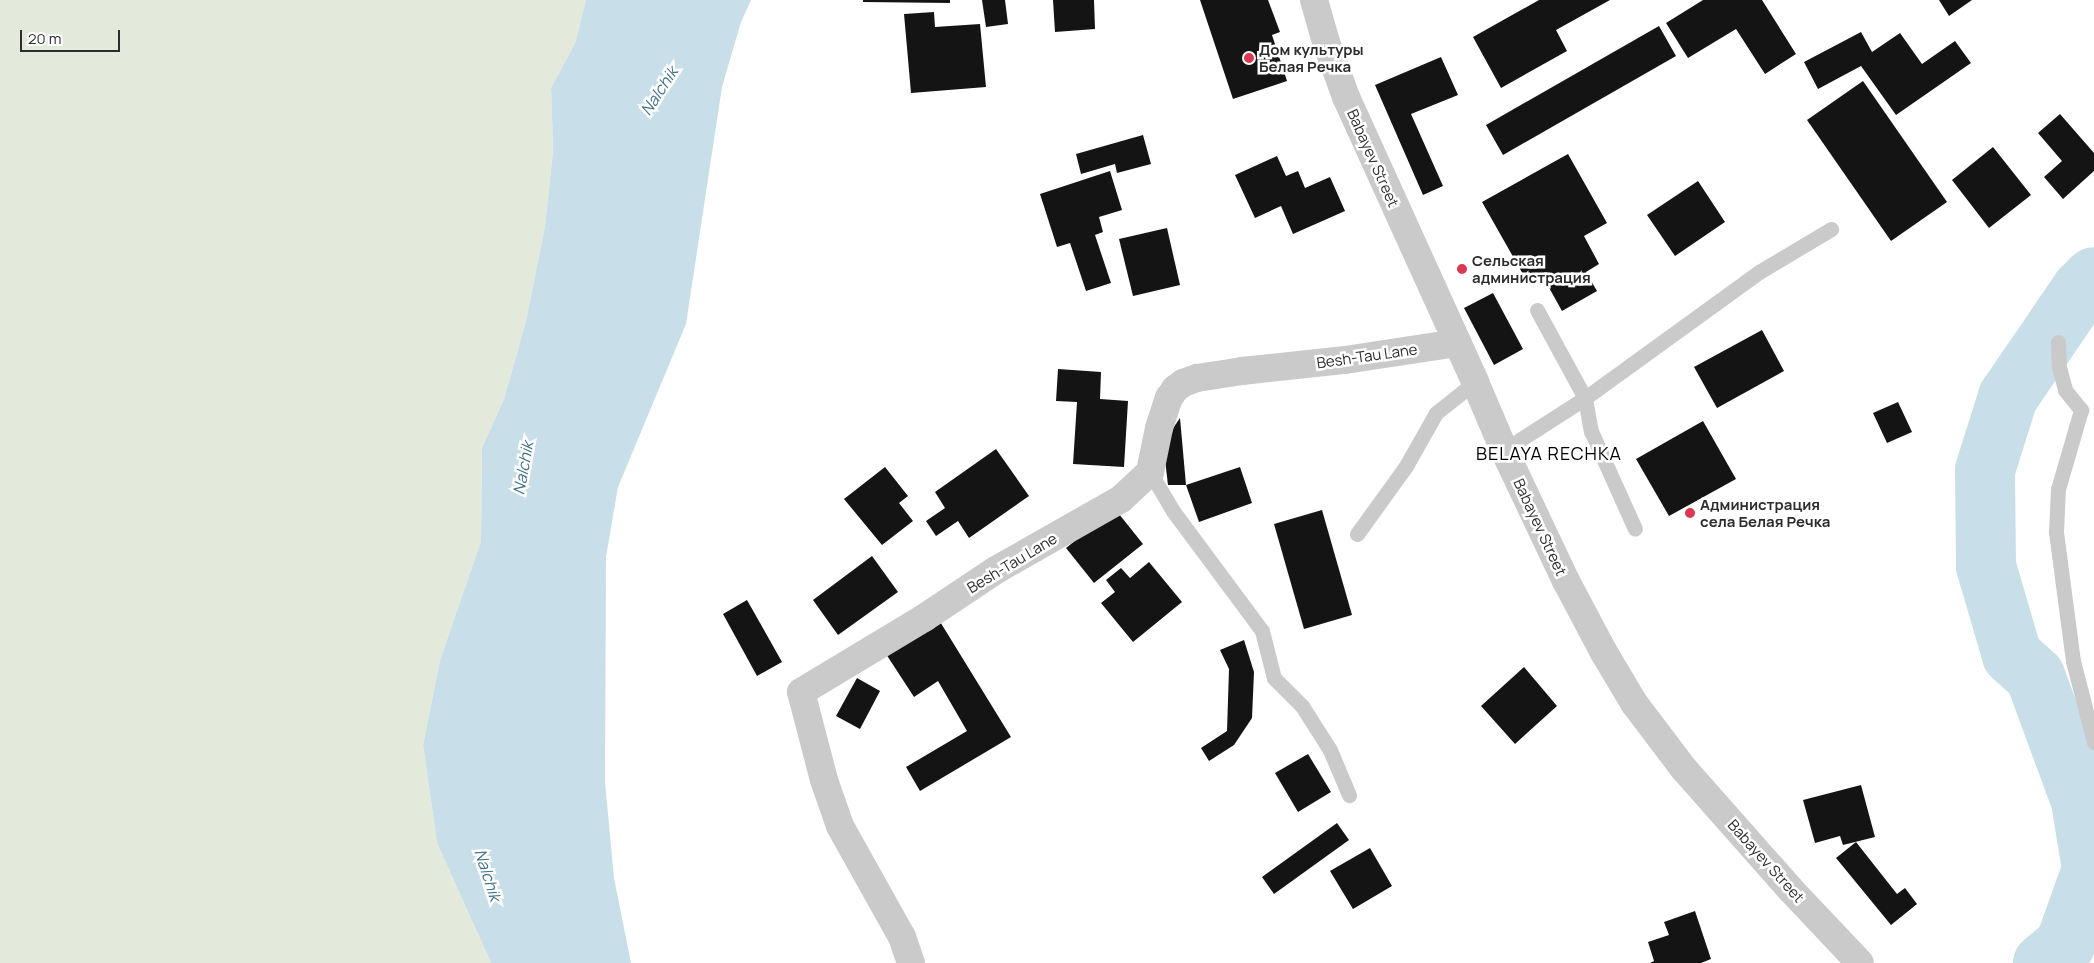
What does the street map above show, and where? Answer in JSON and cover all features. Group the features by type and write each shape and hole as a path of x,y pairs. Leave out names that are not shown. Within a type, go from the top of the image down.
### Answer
{"street":[{"name":"Babayev Street","path":"1314,0 1326,42 1346,98 1476,382 1504,450 1603,652 1634,703 1684,769 1791,890 1860,963"},
{"name":"Besh-Tau Lane","path":"911,963 902,937 840,826 824,780 802,692 924,618 996,570 1121,498 1150,472 1169,398 1175,389 1184,383 1197,378 1242,371 1345,360 1458,343"}],"lane":[{"path":"1504,450 1585,398 1759,272 1831,229"},
{"path":"1537,310 1585,398 1591,431 1635,529"},
{"path":"2058,342 2059,367 2065,390 2081,410 2058,489 2056,532 2073,661 2094,742"},
{"path":"1357,534 1406,466 1436,413 1476,382"},
{"path":"1150,472 1173,510 1262,631 1274,678 1302,706 1330,750 1349,795"}],"green space":[{"path":"0,0 586,0 575,43 551,88 553,150 545,226 526,321 504,399 482,448 481,541 440,660 423,745 437,843 491,963 0,963"}],"water":[{"name":"Nalchik","path":"586,0 751,0 741,22 722,87 686,324 618,487 606,557 605,782 614,878 631,963 491,963 437,843 423,745 440,660 481,541 482,448 504,399 526,321 545,226 553,150 551,88 575,43"}],"building":[{"path":"863,0 950,0 950,3 863,2"},
{"path":"982,0 1005,0 1008,24 986,27"},
{"path":"1053,0 1094,0 1095,29 1055,32"},
{"name":"Дом культуры Белая Речка","path":"1200,0 1268,0 1280,32 1272,35 1287,81 1233,99"},
{"path":"1539,0 1610,0 1556,30 1567,51 1501,88 1473,37"},
{"path":"1703,0 1762,0 1796,54 1765,74 1736,29 1688,58 1666,23"},
{"path":"1939,0 1972,0 1949,16"},
{"path":"934,12 935,27 980,24 986,87 911,93 904,14"},
{"path":"1659,26 1676,56 1503,155 1486,125"},
{"path":"1861,32 1872,52 1900,33 1922,64 1955,41 1971,63 1896,115 1861,66 1818,89 1804,62"},
{"path":"1441,57 1458,95 1411,114 1443,186 1423,195 1375,85"},
{"path":"1863,81 1947,202 1891,241 1807,120"},
{"path":"2060,114 2094,153 2094,171 2063,199 2044,177 2062,161 2038,133"},
{"path":"1143,135 1151,164 1117,173 1115,164 1081,174 1076,154"},
{"path":"1993,147 2031,195 1989,228 1952,180"},
{"path":"1568,154 1607,223 1584,236 1599,264 1586,272 1597,291 1562,311 1542,275 1528,283 1482,202"},
{"path":"1277,156 1286,176 1298,171 1305,188 1330,177 1345,211 1293,234 1281,206 1255,218 1235,175"},
{"path":"1110,171 1122,210 1099,217 1103,232 1095,235 1111,283 1086,291 1070,243 1057,247 1040,194"},
{"path":"1698,181 1725,222 1675,256 1647,215"},
{"path":"1167,228 1180,285 1133,296 1119,239"},
{"path":"1493,293 1523,349 1494,365 1464,308"},
{"path":"1762,330 1784,371 1717,408 1694,367"},
{"path":"1058,369 1101,372 1100,399 1128,401 1124,467 1073,464 1077,402 1056,401"},
{"path":"1898,402 1912,432 1887,443 1873,413"},
{"path":"1180,418 1186,485 1168,485 1163,443"},
{"path":"1703,421 1736,479 1669,516 1636,459"},
{"path":"996,449 1029,496 969,538 958,521 936,536 926,521 945,508 935,492"},
{"path":"885,467 908,496 899,503 913,521 882,545 844,499"},
{"path":"1240,467 1252,503 1199,522 1186,485"},
{"path":"1115,509 1143,544 1094,583 1066,548"},
{"path":"1322,510 1352,615 1304,629 1274,524"},
{"path":"872,556 898,592 838,635 813,600"},
{"path":"1149,562 1182,602 1133,642 1101,603 1115,592 1106,580 1121,568 1130,578"},
{"path":"747,600 782,662 757,676 723,614"},
{"path":"939,620 1011,737 920,791 906,767 967,731 938,681 914,697 886,654"},
{"path":"1244,640 1254,672 1252,718 1234,745 1209,761 1201,748 1227,731 1229,669 1220,650"},
{"path":"1524,667 1557,706 1515,744 1481,706"},
{"path":"857,678 880,691 860,729 836,716"},
{"path":"1308,754 1331,792 1298,812 1275,773"},
{"path":"1861,785 1875,837 1843,845 1840,836 1815,843 1803,800"},
{"path":"1337,823 1349,840 1274,894 1262,877"},
{"path":"1856,842 1897,894 1905,888 1917,904 1891,925 1836,858"},
{"path":"1370,848 1392,886 1353,909 1330,871"},
{"path":"1695,911 1711,959 1701,963 1650,963 1654,961 1648,942 1669,935 1664,922"}],"waterway":[{"path":"2043,963 2065,945 2092,869 2081,801 2035,676 2012,655 1986,566 1985,470 2008,397 2081,290 2094,277"}],"place":[{"name":"Дом культуры Белая Речка","path":"1249,58"},
{"name":"Сельская администрация","path":"1462,269"},
{"name":"Администрация села Белая Речка","path":"1690,513"}],"district":[{"name":"BELAYA RECHKA","path":"1549,453"}]}
